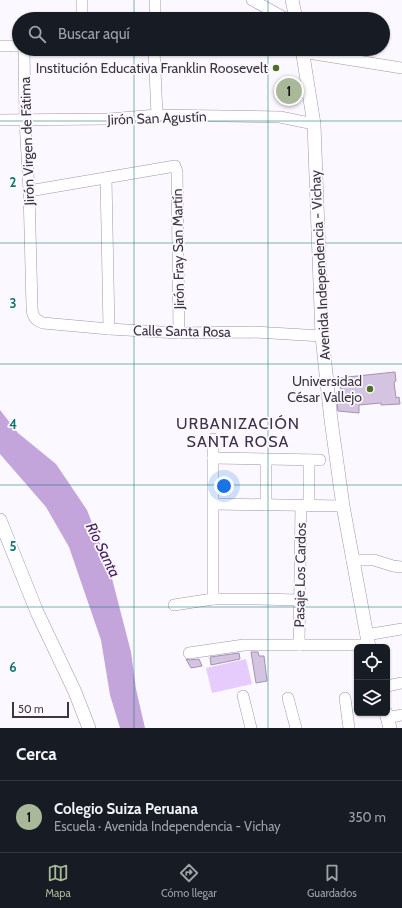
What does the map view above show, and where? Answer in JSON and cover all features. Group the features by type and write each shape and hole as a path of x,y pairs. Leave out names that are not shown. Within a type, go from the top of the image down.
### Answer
{"main road":[{"path":"291,1 294,12"},
{"name":"Avenida Independencia - Vichay","path":"303,56 314,124 322,336 331,420 343,506 368,643"},
{"path":"0,520 37,612 76,692 89,728"}],"street":[{"path":"82,0 82,12"},
{"path":"155,0 155,12"},
{"path":"252,0 274,12"},
{"path":"0,46 12,46"},
{"name":"Jirón Virgen de Fátima","path":"24,56 24,120 29,191 32,315 36,320 43,323"},
{"path":"154,56 157,115"},
{"path":"331,56 402,68"},
{"name":"Jirón San Agustín","path":"0,120 102,120 157,115 280,117 314,124"},
{"name":"Jirón Fray San Martín","path":"106,178 175,166 177,172 179,333"},
{"path":"29,191 106,178 108,329"},
{"name":"Calle Santa Rosa","path":"43,323 108,329 179,333 254,332 322,336"},
{"path":"213,439 213,599"},
{"path":"213,458 320,460"},
{"path":"266,459 266,505"},
{"name":"Pasaje Los Cardos","path":"299,645 305,506 309,460"},
{"path":"214,504 343,506"},
{"path":"352,560 374,560 393,566 402,567"},
{"path":"174,605 213,599 300,600"},
{"path":"189,652 244,645 368,643 402,629"},
{"path":"390,685 402,683"},
{"path":"242,696 251,728"},
{"path":"288,698 296,728"},
{"path":"344,698 349,728"},
{"path":"388,723 402,715"}],"shaded area":[{"path":"0,410 18,433 56,464 87,510 109,567 131,652 136,689 145,728 120,728 110,695 101,640 69,547 46,507 0,454"},
{"path":"246,659 252,684 212,693 206,668"}],"building":[{"path":"395,372 396,381 394,382 396,398 399,397 400,404 381,405 381,403 359,405 359,413 338,411 336,393 342,393 338,378"},
{"path":"251,652 258,652 259,656 264,656 267,681 256,683"},
{"path":"239,653 240,659 211,665 210,657"},
{"path":"186,659 199,659 202,666 191,668"}],"place":[{"name":"Institución Educativa Franklin Roosevelt","path":"276,68"},
{"name":"Colegio Suiza Peruana","path":"289,91"},
{"name":"Universidad César Vallejo","path":"370,389"}],"district":[{"name":"URBANIZACIÓN SANTA ROSA","path":"238,432"}],"water label":[{"name":"Río Santa","path":"103,550"}]}
